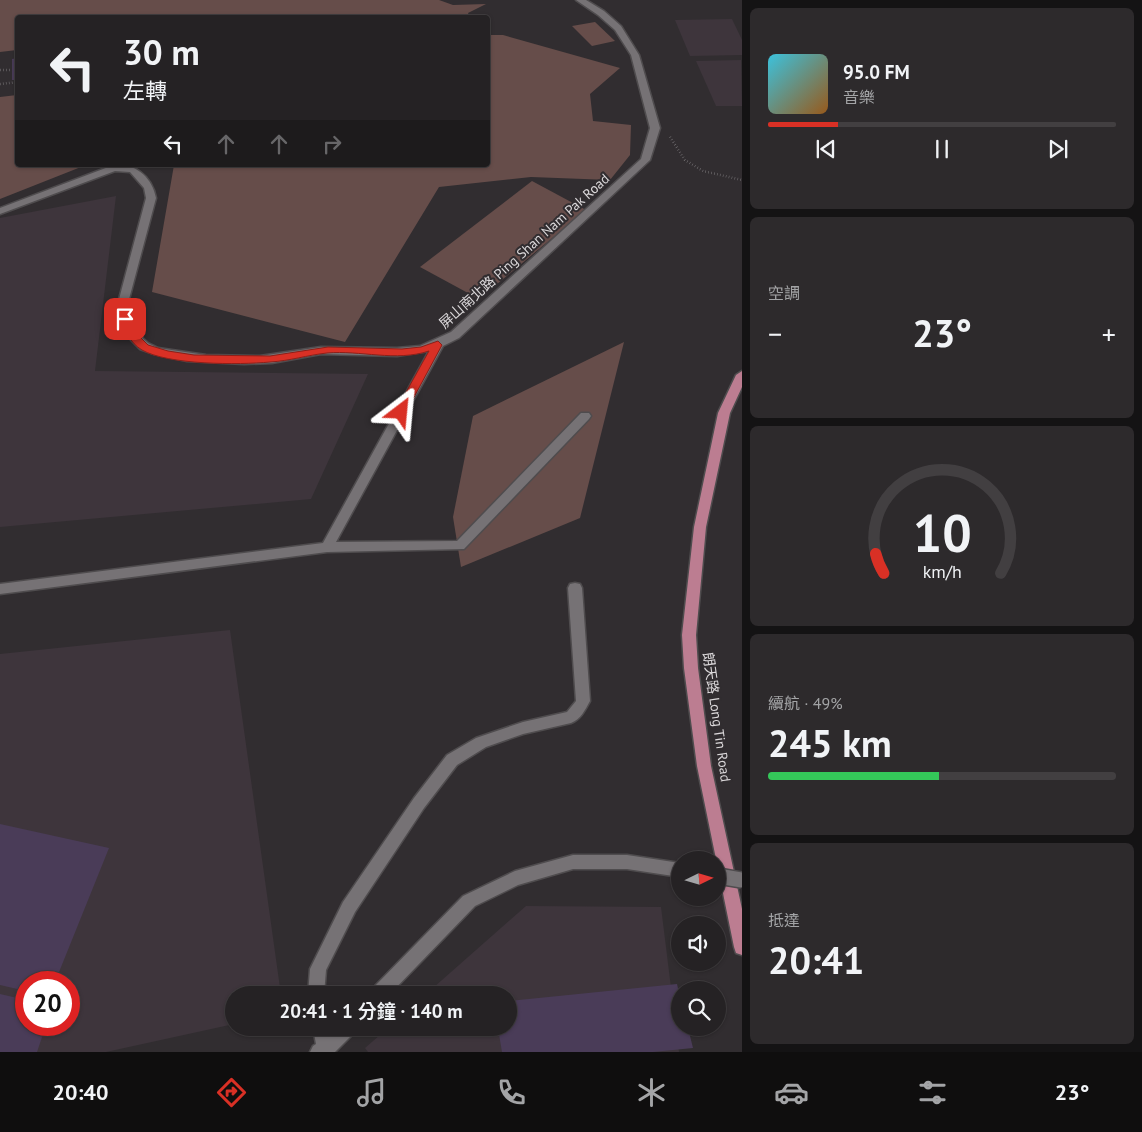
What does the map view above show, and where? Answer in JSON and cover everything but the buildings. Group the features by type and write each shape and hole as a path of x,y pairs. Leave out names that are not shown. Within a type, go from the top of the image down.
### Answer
{"main road":[{"name":"朗天路 Long Tin Road","path":"742,375 724,413 700,527 689,635 691,668 704,766 742,947"}],"street":[{"path":"580,0 602,13 618,28 628,41 635,55 655,128"},
{"name":"屏山南北路 Ping Shan Nam Pak Road","path":"0,211 103,171 125,168 133,170 149,187 151,198 123,303 125,319 132,335 145,347 167,355 194,359 270,359 328,350 402,352 422,350 438,345 455,335 645,160 655,128"},
{"path":"327,548 438,345"},
{"path":"0,589 327,548 460,546 585,416"},
{"path":"317,986 318,969 348,907 419,803 452,760 481,742 523,728 571,716 579,710 583,701 575,588"},
{"path":"387,986 469,901 515,878 573,862 626,862 671,869"},
{"path":"726,877 742,880"},
{"path":"322,1036 323,1050"},
{"path":"323,1050 338,1036"}],"path":[{"path":"0,70 12,70"},
{"path":"0,84 15,82"},
{"path":"655,128 666,131 685,160 703,171 742,180"}],"shaded area":[{"path":"0,0 439,0 453,5 486,4 468,13 469,15 15,15 15,50 0,52"},
{"path":"732,19 742,40 742,55 690,56 675,20"},
{"path":"595,22 615,41 592,46 572,26"},
{"path":"490,35 503,35 620,68 590,94 593,121 631,125 630,155 610,180 531,177 439,187 345,342 152,292 174,167 490,167"},
{"path":"741,60 742,106 716,106 696,61"},
{"path":"15,95 15,167 81,167 0,199 0,97"},
{"path":"532,181 586,210 479,299 420,267"},
{"path":"116,196 95,371 368,374 311,499 0,527 0,218"},
{"path":"624,342 580,518 461,567 453,517 473,416"},
{"path":"230,630 280,986 225,986 225,1026 106,1052 0,1052 0,654"},
{"path":"526,906 661,907 671,988 671,1036 677,1036 679,1052 368,1052 365,1048 379,1036 517,1036 517,986 435,986"}],"route":[{"path":"125,319 132,335 145,347 167,355 194,359 270,359 328,350 402,352 422,350 438,345 401,412"}]}
